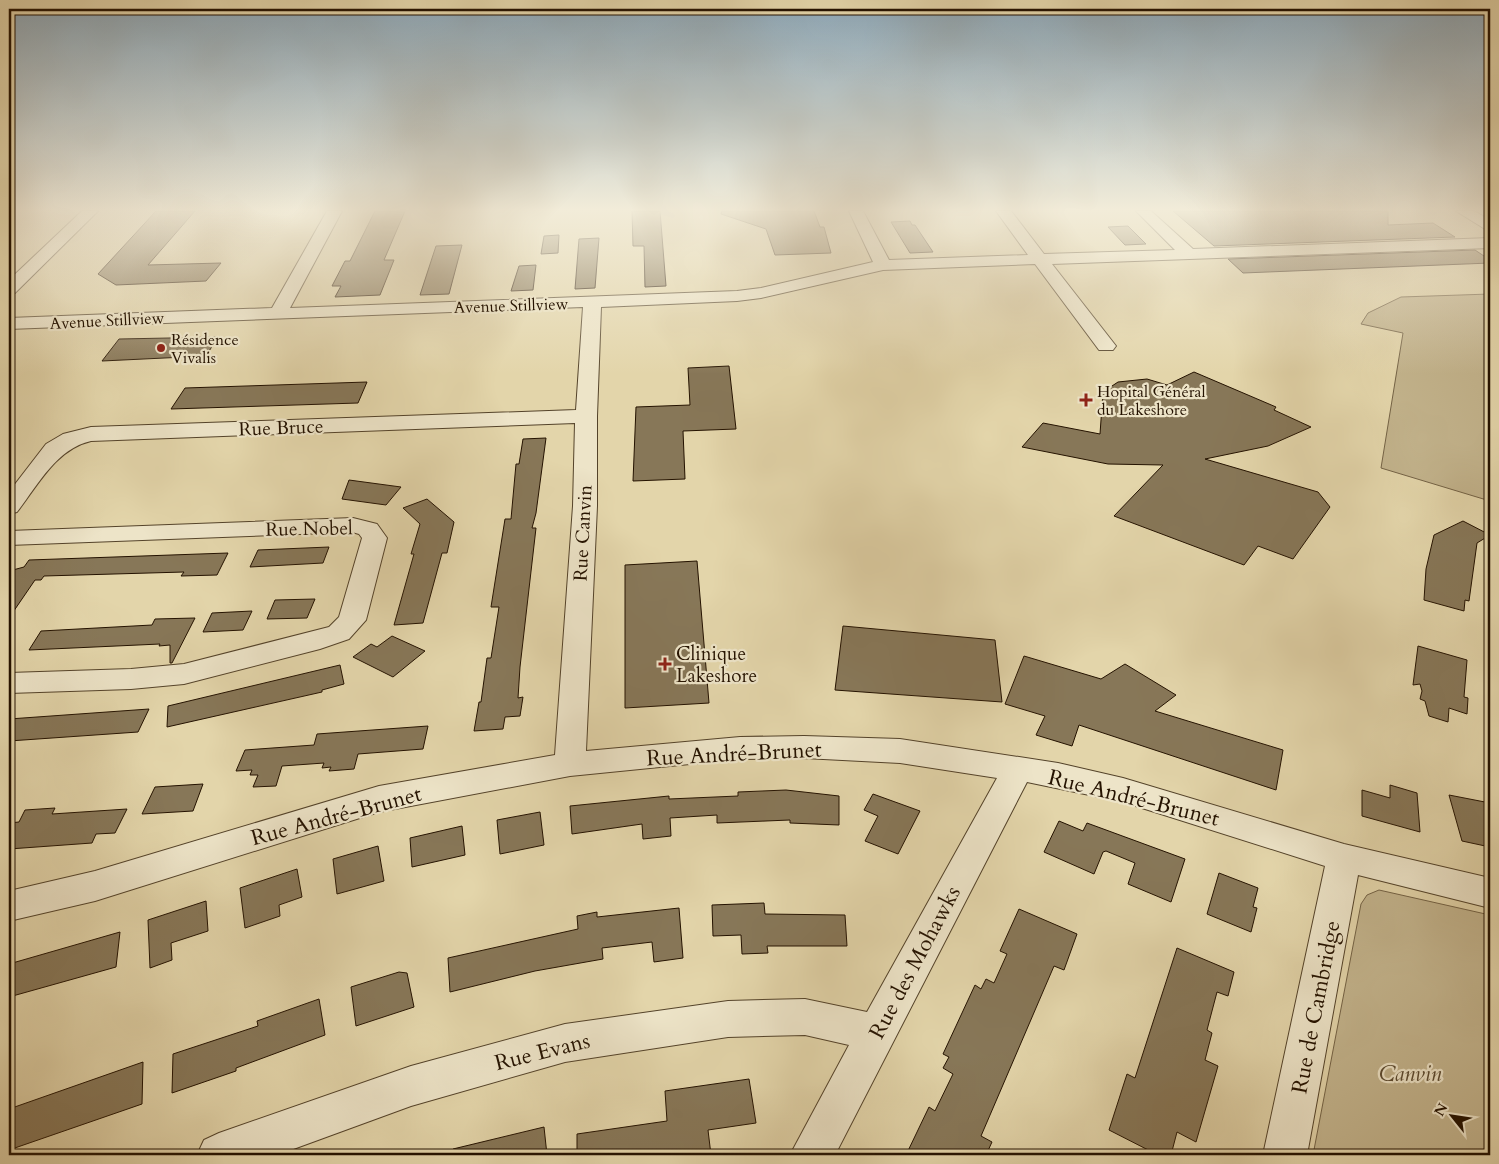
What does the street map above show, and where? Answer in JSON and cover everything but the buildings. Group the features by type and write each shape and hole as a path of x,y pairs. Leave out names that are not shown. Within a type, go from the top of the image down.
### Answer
{"street":[{"path":"9,290 34,265"},
{"path":"278,312 304,265"},
{"name":"Avenue Stillview","path":"9,324 278,312 592,302 761,293 883,266 905,265"},
{"path":"1045,265 1106,346"},
{"name":"Rue Canvin","path":"570,764 585,506 586,416 592,302"},
{"name":"Rue Bruce","path":"9,507 54,449 71,440 91,434 586,416"},
{"name":"Rue Nobel","path":"9,538 353,525 368,529 375,538 352,620 339,633 330,637 184,674 131,679 9,683"},
{"name":"Rue André-Brunet","path":"9,906 95,886 379,799 570,764 740,748 804,747 900,751 1058,775 1123,790 1344,858 1490,893"},
{"name":"Rue des Mohawks","path":"812,1155 1017,770"},
{"name":"Rue de Cambridge","path":"1285,1155 1344,858"},
{"name":"Rue Evans","path":"219,1155 411,1086 565,1043 728,1019 805,1017 876,1032"}],"green space":[{"path":"1490,294 1490,501 1381,468 1403,333 1361,324 1368,313 1401,297"},
{"name":"Canvin","path":"1379,890 1490,915 1490,1155 1313,1155 1361,904 1367,895"}],"place":[{"name":"Résidence Vivalis","path":"161,348"},
{"name":"Hopital Général du Lakeshore","path":"1086,400"},
{"name":"Clinique Lakeshore","path":"665,664"}]}
